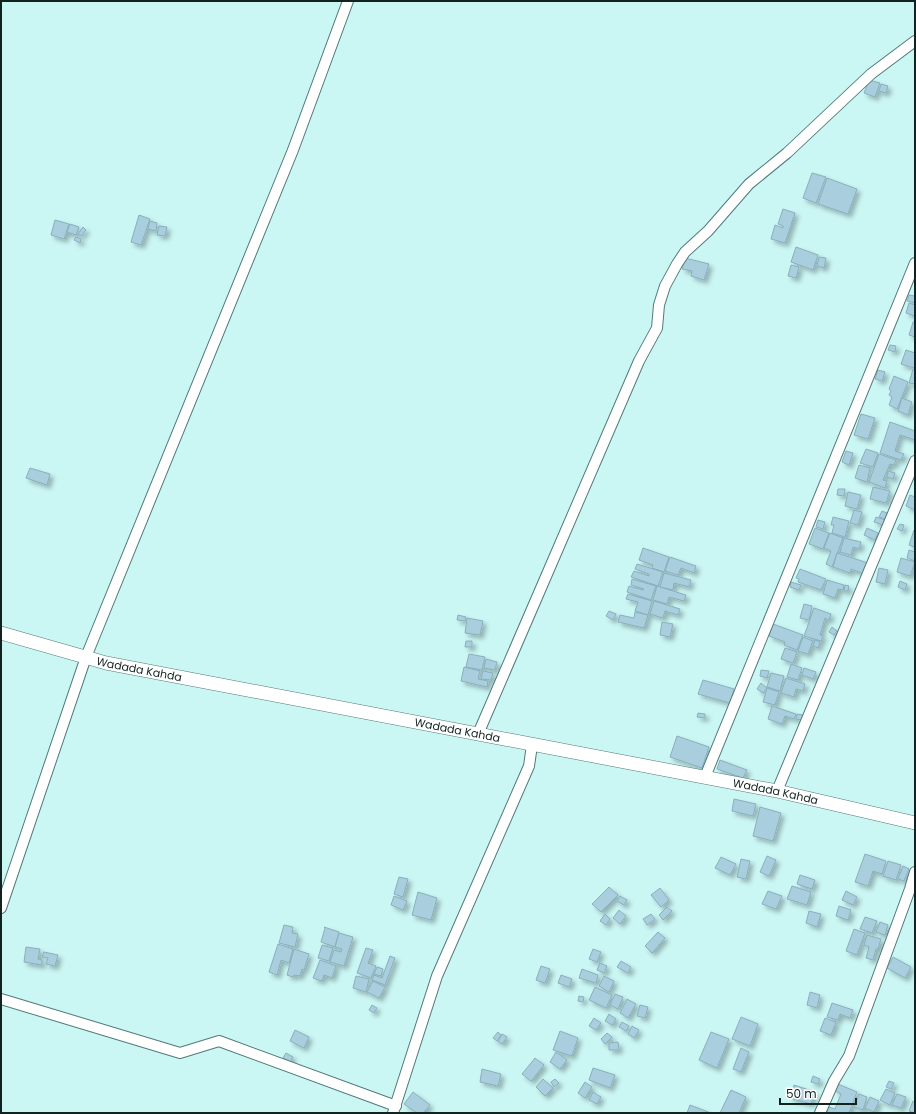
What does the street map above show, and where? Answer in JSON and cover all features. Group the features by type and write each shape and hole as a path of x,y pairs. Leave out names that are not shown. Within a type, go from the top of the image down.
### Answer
{"main road":[{"name":"Wadada Kahda","path":"1,633 106,663 777,791 915,823"}],"street":[{"path":"1,908 86,657 293,150 348,1"},
{"path":"478,734 639,361 657,328 659,305 665,286 677,264 685,252 708,231 749,184 787,153 871,74 915,41"},
{"path":"705,777 915,263"},
{"path":"777,791 915,461"},
{"path":"1,999 180,1053 219,1041 395,1109 437,976 529,766 532,745"},
{"path":"820,1113 834,1081 849,1056 915,872"}],"building":[{"path":"869,80 880,83 875,97 864,93"},
{"path":"881,84 888,86 886,93 879,91"},
{"path":"812,173 826,177 816,203 803,198"},
{"path":"827,178 857,189 848,214 818,204"},
{"path":"783,209 795,213 785,243 771,239 775,225 783,228 783,226 778,224"},
{"path":"139,215 150,219 141,245 131,242"},
{"path":"55,220 69,224 64,239 51,235"},
{"path":"150,221 157,223 156,231 148,229"},
{"path":"70,224 79,227 76,235 67,232"},
{"path":"159,226 167,227 165,236 157,235"},
{"path":"83,227 86,230 81,236 78,234"},
{"path":"76,237 81,239 80,243 74,240"},
{"path":"796,247 818,255 813,270 791,262"},
{"path":"819,257 826,258 824,268 817,266"},
{"path":"685,258 709,264 704,280 691,276 692,271 682,269"},
{"path":"791,265 799,267 796,278 788,276"},
{"path":"909,295 915,296 915,303 907,301"},
{"path":"909,303 915,305 915,316 906,313"},
{"path":"913,322 915,322 915,337 909,335"},
{"path":"890,345 896,346 895,352 888,350"},
{"path":"906,350 915,353 914,368 901,364"},
{"path":"913,369 915,370 915,384 909,383"},
{"path":"878,370 885,372 882,381 875,379"},
{"path":"894,376 908,382 897,409 889,405 892,397 889,395 891,391 889,389"},
{"path":"902,398 912,402 908,415 898,411"},
{"path":"861,414 875,418 868,439 854,435"},
{"path":"890,422 915,431 915,440 900,435 895,451 904,454 901,460 880,453"},
{"path":"866,449 878,453 873,467 860,463"},
{"path":"846,451 853,453 849,465 842,462"},
{"path":"879,454 896,460 894,465 890,464 883,480 887,481 885,488 869,482"},
{"path":"859,465 870,468 867,482 855,478"},
{"path":"30,468 50,474 47,485 26,478"},
{"path":"888,471 895,473 893,479 887,477"},
{"path":"873,487 890,491 886,503 870,499"},
{"path":"838,489 845,489 844,496 837,495"},
{"path":"848,492 861,495 857,509 845,506"},
{"path":"910,495 915,497 915,510 906,506"},
{"path":"854,510 862,512 858,525 850,523"},
{"path":"882,511 887,513 885,519 879,517"},
{"path":"833,517 849,521 845,537 832,533 834,525 831,525"},
{"path":"876,517 885,520 883,525 874,522"},
{"path":"818,520 825,522 823,529 816,527"},
{"path":"900,524 904,525 902,531 897,529"},
{"path":"815,528 829,533 823,549 809,544"},
{"path":"867,528 878,533 875,540 864,535"},
{"path":"914,530 915,531 915,547 909,545"},
{"path":"830,533 843,538 832,567 826,564 831,551 824,548"},
{"path":"844,538 861,542 859,549 853,547 851,555 840,552"},
{"path":"643,548 669,557 664,572 652,568 653,565 639,560"},
{"path":"909,550 915,552 915,561 907,558"},
{"path":"837,553 868,563 864,574 851,569 850,573 833,567"},
{"path":"670,557 696,566 694,573 681,568 678,575 665,571"},
{"path":"901,558 915,562 910,576 897,572"},
{"path":"637,564 663,572 658,586 631,577 634,571 649,576 649,574 635,569"},
{"path":"879,568 888,570 885,584 876,582"},
{"path":"800,569 826,579 821,590 798,582 799,579 796,578"},
{"path":"664,573 691,580 689,587 674,583 673,590 660,587"},
{"path":"632,579 656,586 651,600 627,592 629,586 644,589 631,585"},
{"path":"827,580 844,585 843,590 838,589 835,598 823,594"},
{"path":"900,581 907,584 905,590 898,587"},
{"path":"791,582 801,585 799,590 790,587"},
{"path":"845,585 849,586 848,591 844,591"},
{"path":"657,586 686,595 684,601 669,597 667,604 653,600"},
{"path":"628,594 652,601 648,615 635,611 638,602 626,599"},
{"path":"654,601 680,609 678,615 665,611 663,618 650,614"},
{"path":"804,604 812,606 809,620 800,618"},
{"path":"814,608 831,614 829,620 825,618 820,635 823,636 821,641 804,636"},
{"path":"609,611 616,614 613,620 606,616"},
{"path":"635,612 648,615 644,628 618,622 620,615 634,618"},
{"path":"458,615 466,617 465,621 457,620"},
{"path":"467,618 483,621 480,635 465,633"},
{"path":"662,622 673,624 670,637 660,635"},
{"path":"773,624 803,635 797,650 784,645 785,642 769,636"},
{"path":"832,627 837,631 834,635 829,632"},
{"path":"803,637 813,641 808,654 798,651"},
{"path":"815,640 820,642 818,648 813,646"},
{"path":"466,641 472,641 472,647 465,647"},
{"path":"785,648 797,652 793,663 781,659"},
{"path":"469,654 485,657 482,670 466,667"},
{"path":"486,659 497,662 495,670 484,668"},
{"path":"791,664 802,668 798,680 787,677"},
{"path":"464,667 480,671 478,679 488,681 487,687 461,681"},
{"path":"804,668 816,672 813,679 802,675"},
{"path":"761,670 769,671 767,678 760,676"},
{"path":"483,671 493,673 491,680 481,679"},
{"path":"771,673 784,676 780,691 767,687"},
{"path":"786,678 805,684 803,691 796,689 794,697 781,693"},
{"path":"703,680 734,689 730,703 698,694"},
{"path":"761,683 767,688 763,693 757,689"},
{"path":"767,688 779,692 775,705 763,702"},
{"path":"772,706 796,714 794,719 785,716 782,724 768,719"},
{"path":"698,713 705,714 705,718 697,717"},
{"path":"797,714 803,715 802,720 796,719"},
{"path":"677,736 709,747 702,768 670,757"},
{"path":"720,760 747,770 743,778 717,769"},
{"path":"734,799 756,804 753,816 732,811"},
{"path":"760,807 781,813 773,841 753,836"},
{"path":"865,854 886,861 882,874 873,871 868,886 855,882"},
{"path":"767,856 776,860 769,876 760,872"},
{"path":"721,857 736,864 730,875 715,868"},
{"path":"741,859 750,861 746,879 737,877"},
{"path":"888,861 901,865 896,880 883,876"},
{"path":"903,866 909,869 904,881 898,879"},
{"path":"800,875 815,880 812,889 797,884"},
{"path":"399,877 408,879 403,897 394,894"},
{"path":"792,886 811,892 807,905 787,899"},
{"path":"609,887 618,895 601,912 592,904"},
{"path":"660,888 669,900 661,907 651,895"},
{"path":"768,891 782,896 776,909 762,904"},
{"path":"846,891 857,897 853,905 842,900"},
{"path":"418,892 437,898 431,920 412,915"},
{"path":"394,896 407,901 403,910 391,905"},
{"path":"620,896 627,900 624,905 617,901"},
{"path":"839,906 851,910 848,920 836,916"},
{"path":"667,907 672,911 663,920 659,915"},
{"path":"619,910 626,916 620,924 613,918"},
{"path":"809,911 821,914 817,927 806,923"},
{"path":"605,914 610,919 606,925 600,921"},
{"path":"651,914 655,919 647,925 643,919"},
{"path":"865,917 877,921 872,933 860,929"},
{"path":"880,922 888,925 885,935 876,932"},
{"path":"284,925 293,927 292,933 298,934 295,947 279,943"},
{"path":"324,927 339,932 335,947 321,942"},
{"path":"854,929 865,933 857,955 846,951"},
{"path":"658,932 665,938 652,953 645,946"},
{"path":"339,933 353,937 344,966 330,962 334,950 341,952 342,949 335,947"},
{"path":"867,935 881,939 873,960 866,958 869,947 864,945"},
{"path":"278,944 293,949 289,963 281,960 277,975 269,972"},
{"path":"322,945 333,948 329,961 318,958"},
{"path":"26,947 40,949 38,959 42,960 42,965 24,962"},
{"path":"366,948 373,950 368,963 376,966 371,978 357,973"},
{"path":"294,949 309,954 304,970 302,969 300,976 294,975 293,977 287,975"},
{"path":"593,949 601,952 597,962 589,959"},
{"path":"44,952 58,955 55,966 46,964 48,958 42,957"},
{"path":"390,956 395,958 385,985 372,980 374,975 382,978"},
{"path":"893,957 911,967 905,978 887,968"},
{"path":"320,960 336,966 332,978 324,975 322,981 313,978"},
{"path":"621,961 631,967 628,973 617,967"},
{"path":"600,963 607,966 604,973 597,970"},
{"path":"541,966 550,969 545,983 536,980"},
{"path":"377,967 383,969 381,976 374,974"},
{"path":"582,969 598,975 596,983 579,978"},
{"path":"561,975 572,979 569,987 558,983"},
{"path":"356,976 369,979 366,992 353,988"},
{"path":"604,976 614,981 609,992 599,986"},
{"path":"373,981 385,987 379,998 367,992"},
{"path":"595,987 612,995 606,1008 589,1000"},
{"path":"810,992 820,995 817,1008 807,1005"},
{"path":"615,994 623,997 618,1009 610,1005"},
{"path":"579,996 584,997 583,1002 578,1001"},
{"path":"627,999 636,1004 628,1018 620,1013"},
{"path":"832,1003 853,1010 850,1018 840,1014 838,1020 827,1017"},
{"path":"372,1005 377,1008 374,1013 369,1010"},
{"path":"640,1005 648,1007 645,1018 637,1016"},
{"path":"609,1014 616,1019 612,1025 605,1021"},
{"path":"741,1017 758,1024 750,1046 732,1039"},
{"path":"594,1018 601,1023 596,1030 589,1026"},
{"path":"825,1018 836,1022 831,1035 820,1031"},
{"path":"622,1022 629,1026 626,1031 619,1027"},
{"path":"632,1026 639,1030 634,1038 628,1034"},
{"path":"295,1030 309,1037 304,1048 290,1041"},
{"path":"560,1031 578,1038 572,1056 553,1050"},
{"path":"498,1032 501,1035 497,1041 493,1038"},
{"path":"711,1032 729,1039 717,1068 699,1060"},
{"path":"607,1033 612,1037 605,1044 601,1039"},
{"path":"502,1034 507,1037 502,1044 498,1041"},
{"path":"618,1042 619,1050 609,1050 609,1043"},
{"path":"741,1048 749,1052 741,1072 733,1069"},
{"path":"556,1052 567,1060 560,1069 550,1062"},
{"path":"286,1053 293,1057 290,1062 283,1058"},
{"path":"535,1058 544,1065 531,1081 522,1074"},
{"path":"593,1068 615,1075 610,1088 589,1080"},
{"path":"482,1069 501,1074 498,1086 480,1082"},
{"path":"813,1076 820,1079 818,1084 811,1082"},
{"path":"543,1079 553,1088 545,1096 536,1087"},
{"path":"555,1079 559,1083 554,1087 551,1082"},
{"path":"889,1081 894,1083 891,1089 886,1087"},
{"path":"585,1082 592,1087 585,1098 578,1093"},
{"path":"838,1084 857,1092 849,1113 827,1112 829,1107 835,1109 841,1094 835,1091"},
{"path":"794,1085 815,1092 811,1104 790,1098"},
{"path":"886,1089 895,1093 890,1105 880,1100"},
{"path":"731,1090 746,1097 739,1113 720,1113"},
{"path":"413,1092 430,1105 423,1113 417,1113 404,1104"},
{"path":"593,1092 601,1097 597,1104 589,1100"},
{"path":"859,1094 867,1097 863,1110 854,1107"},
{"path":"897,1094 906,1097 901,1108 892,1105"},
{"path":"870,1097 879,1101 874,1112 865,1108"},
{"path":"913,1101 915,1102 915,1113 909,1111"},
{"path":"690,1105 711,1113 687,1113"}]}
